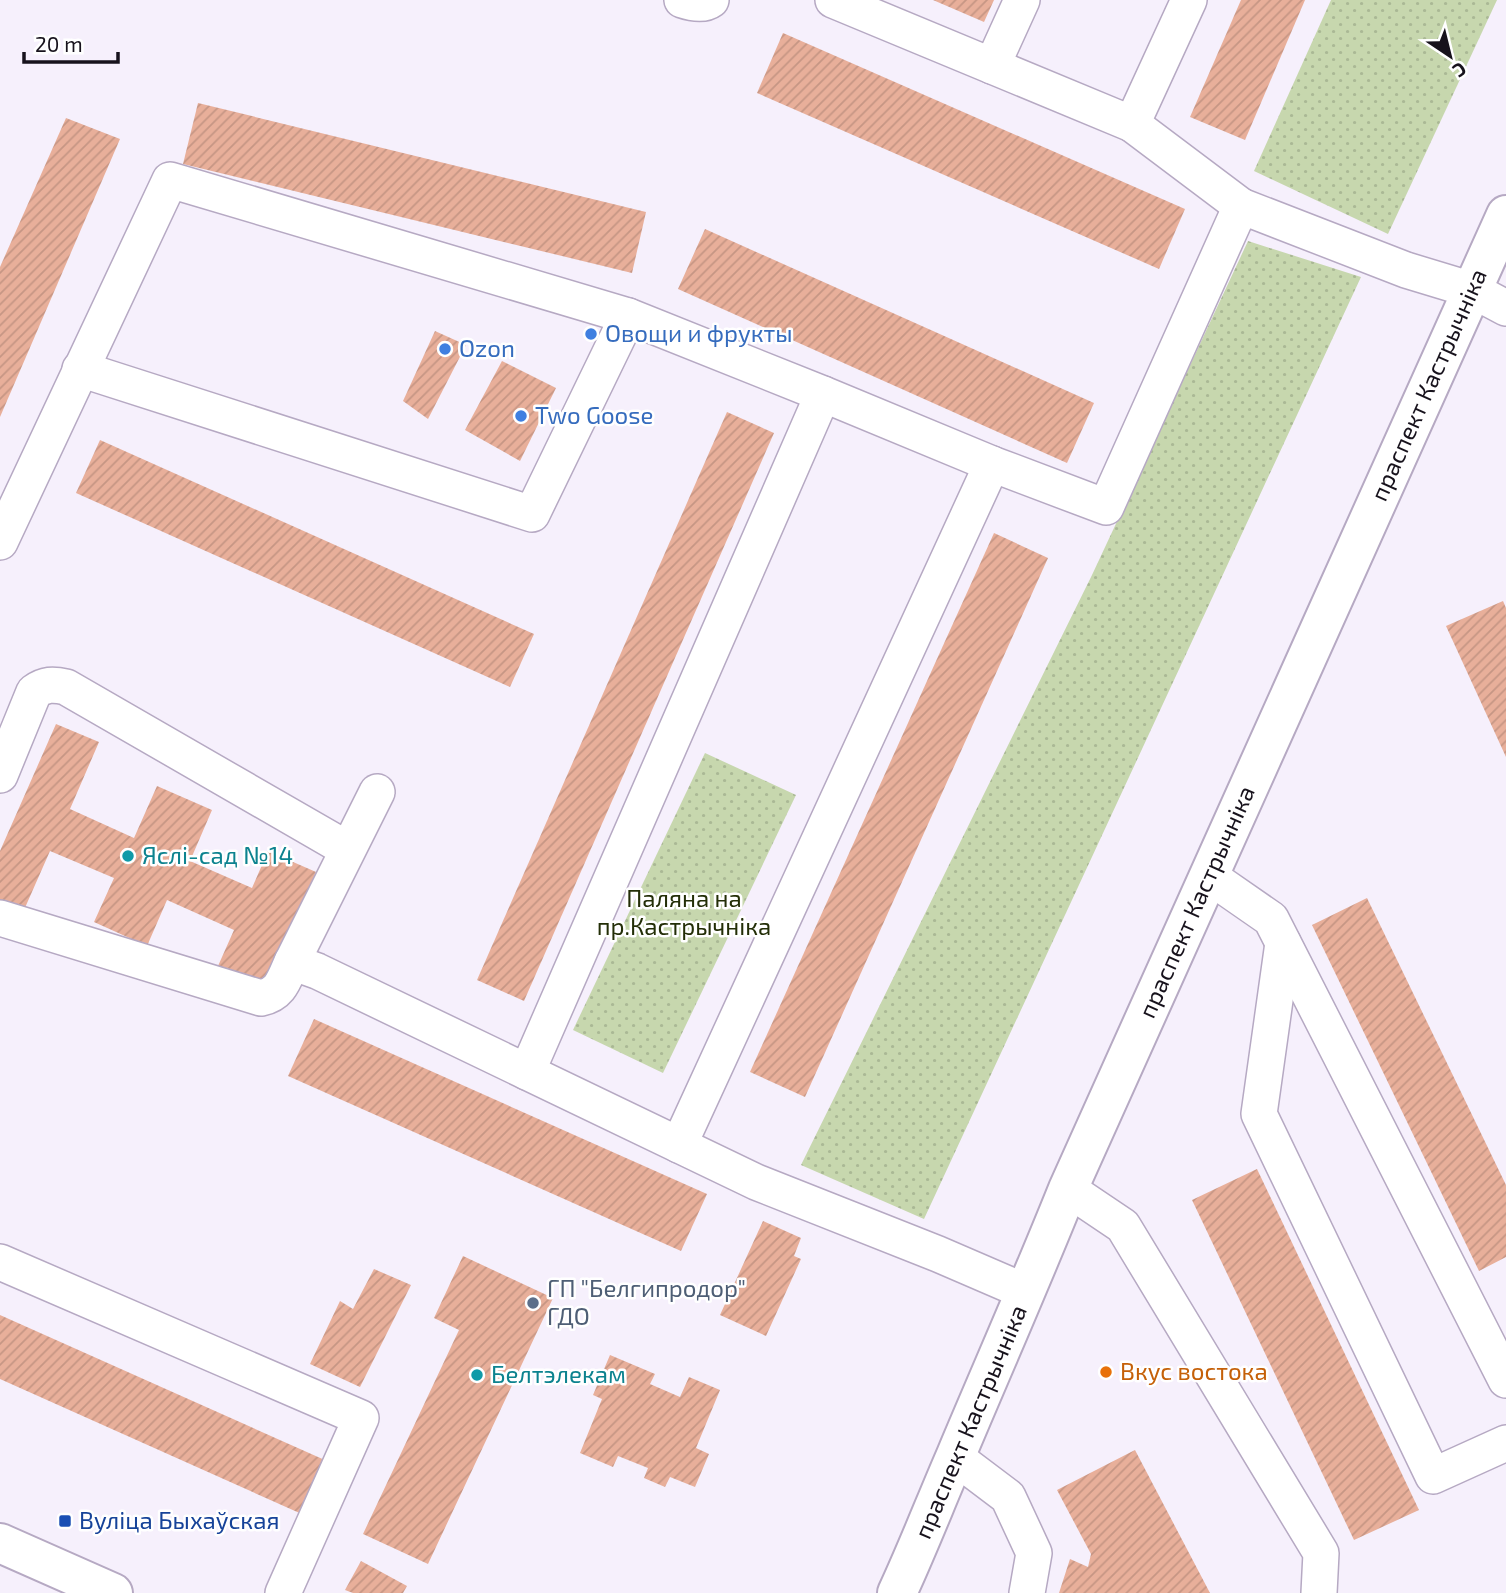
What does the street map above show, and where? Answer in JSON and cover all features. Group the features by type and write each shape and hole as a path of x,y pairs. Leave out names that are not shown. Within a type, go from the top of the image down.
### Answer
{"main road":[{"name":"праспект Кастрычніка","path":"897,1593 1068,1189 1506,215"},
{"path":"0,1543 113,1593"}],"lane":[{"path":"682,0 708,3 711,0"},
{"path":"833,0 1132,124 1241,206 1406,270 1472,290 1506,308"},
{"path":"992,66 1022,0"},
{"path":"1132,124 1189,0"},
{"path":"0,542 170,180 628,316 1105,507 1241,206"},
{"path":"80,369 533,514 628,316"},
{"path":"527,1072 824,394"},
{"path":"679,1144 992,464"},
{"path":"0,775 34,692 53,683 66,687 347,849"},
{"path":"0,918 261,998 270,996 278,990 377,792"},
{"path":"1209,876 1271,919 1506,1380"},
{"path":"1283,943 1259,1114 1433,1476 1506,1443"},
{"path":"292,962 317,971 756,1182 939,1254 1026,1292"},
{"path":"1068,1189 1123,1226 1321,1553 1319,1593"},
{"path":"0,1262 361,1418 283,1593"},
{"path":"955,1457 1008,1497 1034,1553 1027,1593"}],"green space":[{"path":"1331,0 1497,0 1388,234 1254,171"},
{"path":"1248,241 1361,277 924,1219 801,1165 1092,575"},
{"name":"Паляна на пр.Кастрычніка","path":"705,753 796,795 663,1073 573,1030"}],"building":[{"path":"933,0 994,0 984,22"},
{"path":"1241,0 1305,0 1245,140 1190,117"},
{"path":"783,33 1185,209 1159,269 757,93"},
{"path":"198,103 646,212 632,273 183,164"},
{"path":"66,118 120,139 0,417 0,267"},
{"path":"705,229 1094,403 1067,463 678,289"},
{"path":"435,331 466,345 428,419 403,401"},
{"path":"502,361 556,388 520,461 465,430"},
{"path":"727,412 774,433 524,1001 477,980"},
{"path":"100,440 534,634 510,687 76,493"},
{"path":"994,533 1048,558 805,1097 750,1072"},
{"path":"1503,601 1506,608 1506,757 1446,626"},
{"name":"Яслі-сад №14","path":"56,724 99,742 70,809 134,838 157,786 212,810 190,861 252,888 268,851 316,872 265,987 218,966 234,930 167,900 147,946 94,922 114,878 50,851 24,910 0,900 0,851"},
{"path":"1367,898 1506,1185 1506,1257 1479,1271 1312,925"},
{"path":"314,1019 707,1194 681,1251 288,1076"},
{"path":"1257,1169 1419,1510 1354,1540 1192,1200"},
{"path":"763,1221 801,1238 794,1256 801,1259 766,1336 720,1315"},
{"name":"Белтэлекам","path":"463,1256 553,1298 428,1564 363,1534 459,1330 434,1318"},
{"path":"374,1269 411,1285 360,1387 310,1364 340,1301 353,1309"},
{"path":"0,1315 327,1461 304,1515 0,1379"},
{"path":"610,1355 655,1374 650,1384 680,1397 689,1377 720,1390 696,1448 709,1454 695,1487 670,1477 665,1487 644,1478 648,1468 618,1456 613,1467 580,1453 602,1399 593,1395"},
{"path":"1135,1450 1210,1593 1059,1593 1070,1559 1088,1567 1091,1554 1057,1490"},
{"path":"361,1561 407,1586 403,1593 353,1593 345,1590"}],"place":[{"name":"Овощи и фрукты","path":"591,334"},
{"name":"Ozon","path":"445,349"},
{"name":"Two Goose","path":"521,416"},
{"name":"Яслі-сад №14","path":"128,856"},
{"name":"ГП \"Белгипродор\" ГДО","path":"533,1303"},
{"name":"Вкус востока","path":"1106,1372"},
{"name":"Белтэлекам","path":"477,1375"},
{"name":"Вуліца Быхаўская","path":"65,1521"}]}
